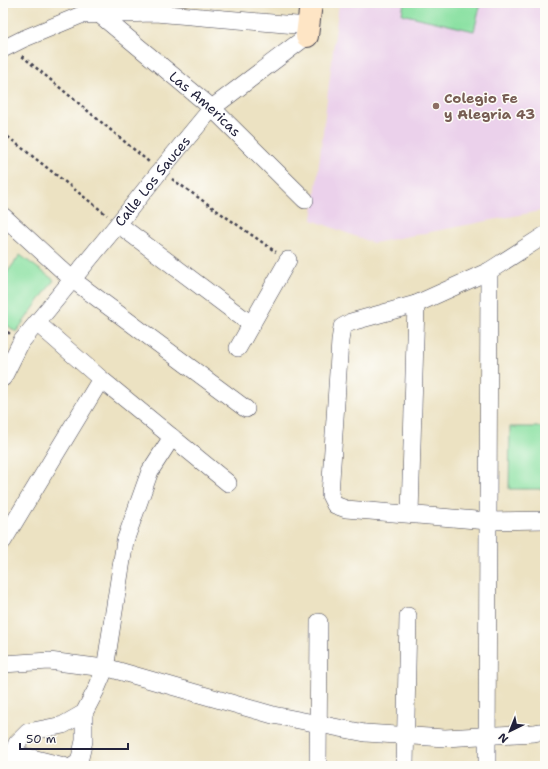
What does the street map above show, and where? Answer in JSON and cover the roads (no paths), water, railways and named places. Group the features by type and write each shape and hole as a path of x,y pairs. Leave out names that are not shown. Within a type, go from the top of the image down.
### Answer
{"street":[{"path":"6,47 81,15 99,14 155,13 307,31 311,3"},
{"name":"Las Americas","path":"99,14 212,108 305,200"},
{"name":"Calle Los Sauces","path":"3,378 22,342 212,108 307,31"},
{"path":"3,216 73,280 246,409"},
{"path":"118,224 252,325"},
{"path":"545,236 489,271 416,304 351,322 342,327 330,495 335,506 346,509 488,521 545,520"},
{"path":"238,348 288,260"},
{"path":"487,766 489,271"},
{"path":"410,514 416,304"},
{"path":"37,323 101,379 228,482"},
{"path":"3,541 101,379"},
{"path":"73,766 79,762 84,741 84,713 105,669 125,541 150,471 172,437"},
{"path":"405,766 408,616"},
{"path":"318,766 319,622"},
{"path":"3,664 49,661 112,670 273,715 365,733 445,738 534,733 545,731"},
{"path":"64,766 10,759 16,743 28,732 63,725 84,713"}],"place":[{"name":"Colegio Fe y Alegria 43","path":"436,106"}]}
